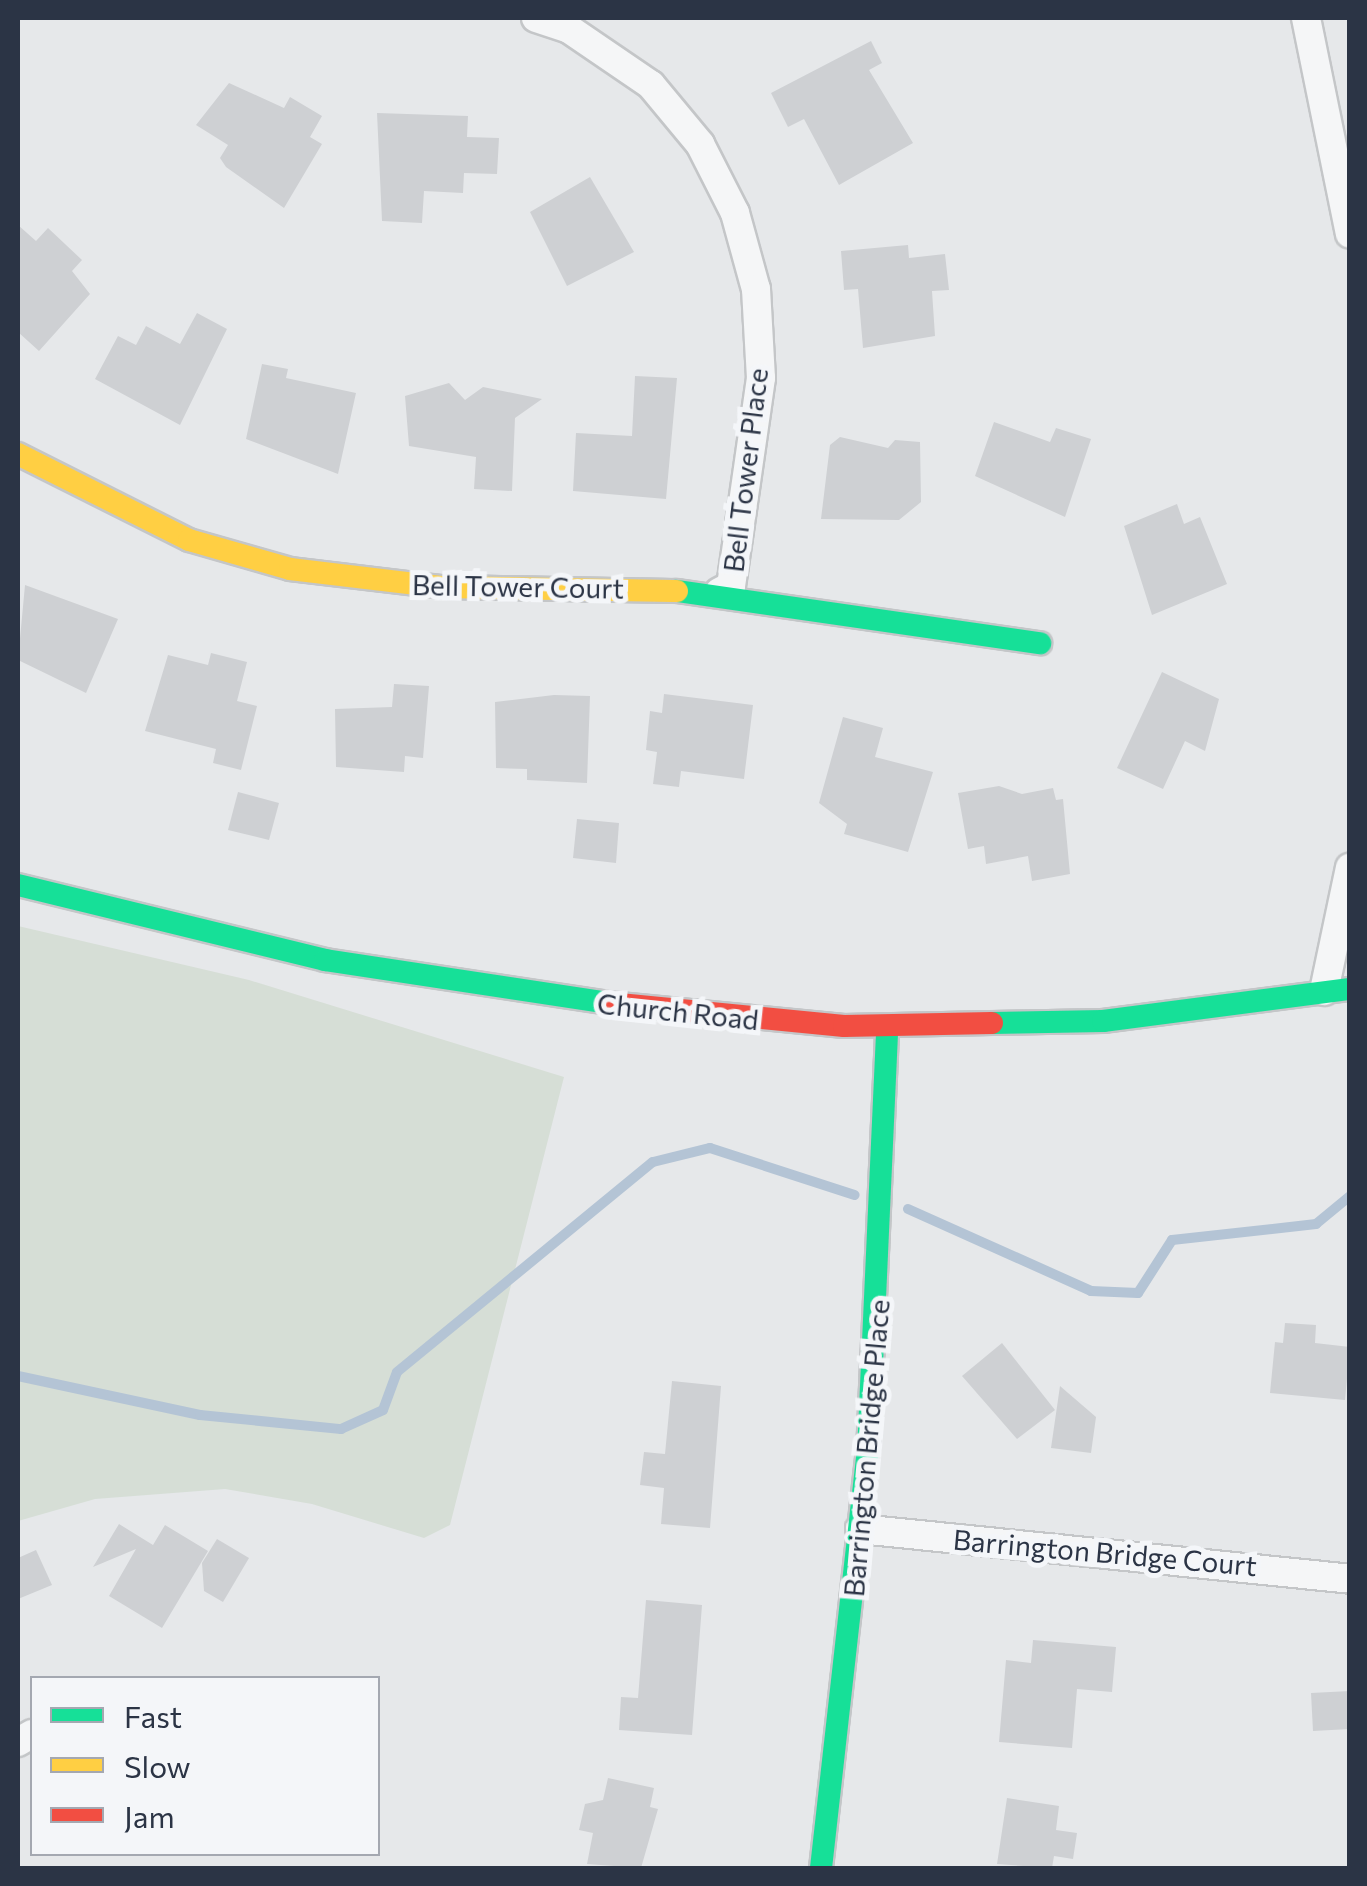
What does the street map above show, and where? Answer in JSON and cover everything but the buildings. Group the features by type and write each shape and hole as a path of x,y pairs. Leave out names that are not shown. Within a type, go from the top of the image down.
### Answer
{"street":[{"name":"Bell Tower Place","path":"536,18 569,29 652,85 700,144 735,213 756,289 760,378 731,586 720,592"},
{"path":"1306,18 1350,234"},
{"name":"Bell Tower Court","path":"18,454 174,533 290,569 440,587 720,592 1040,643"},
{"path":"1337,990 1350,868"},
{"name":"Church Road","path":"18,885 325,960 503,992 887,1026 1102,1021 1337,990"},
{"name":"Barrington Bridge Place","path":"821,1868 860,1529 880,1270 887,1026"},
{"name":"Barrington Bridge Court","path":"860,1529 1350,1580"}],"shaded area":[{"path":"18,926 249,980 564,1077 450,1525 424,1538 312,1504 225,1489 95,1499 18,1521"}],"waterway":[{"path":"18,1376 200,1415 341,1429 383,1410 397,1372 653,1162 710,1148 855,1195"},
{"path":"908,1209 1091,1291 1138,1293 1172,1240 1316,1224 1350,1196"}],"traffic: fast":[{"path":"677,591 1040,643"},
{"path":"18,885 325,960 609,1003"},
{"path":"992,1023 1103,1021 1350,989"},
{"path":"821,1868 868,1452 887,1026"}],"traffic: slow":[{"path":"18,454 189,540 290,569 440,587 677,591"}],"traffic: jam":[{"path":"609,1003 844,1026 992,1023"}]}
